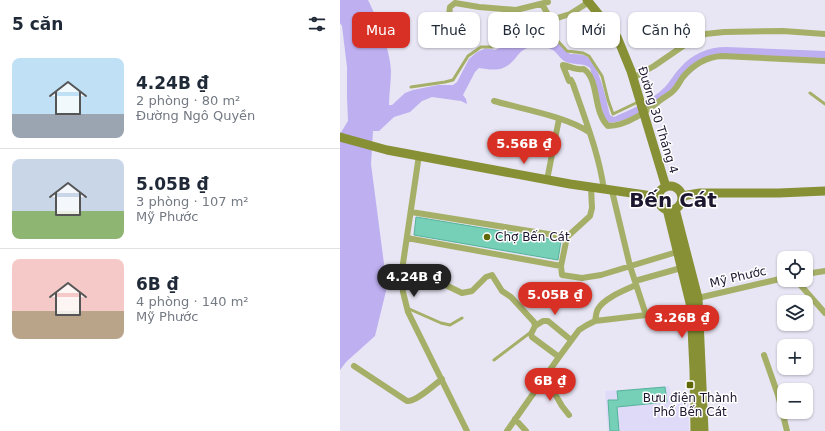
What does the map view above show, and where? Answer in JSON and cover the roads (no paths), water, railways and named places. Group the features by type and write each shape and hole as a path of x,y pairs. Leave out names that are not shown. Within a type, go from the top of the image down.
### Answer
{"main road":[{"name":"Đường 30 Tháng 4","path":"588,1 617,37 633,78 666,187"},
{"path":"340,137 387,150 546,180 659,197"},
{"path":"671,209 660,204 659,197 662,190 669,186 676,188 682,196"},
{"path":"682,196 700,193 779,193 825,191"},
{"path":"671,209 680,204 682,196"},
{"path":"671,209 698,298 698,371 695,431"},
{"path":"675,226 677,252 691,307 704,431"},
{"path":"691,307 698,298"}],"street":[{"path":"449,12 450,7 455,3 478,7 516,10 545,3 551,20 570,14 588,1"},
{"path":"633,78 654,66 689,42 705,34 724,32 783,31 825,34"},
{"path":"646,315 574,84 571,80 568,81 563,66 586,71 594,88 601,117 608,126 616,126 623,124 643,113 674,91 686,73 696,65 711,58 722,56 825,61"},
{"path":"494,102 559,119 580,126 589,132"},
{"path":"546,180 559,119"},
{"path":"419,155 401,277 403,292 407,308 467,431"},
{"path":"592,188 592,208 590,216 567,237 561,266 562,275 582,278 601,276 677,252"},
{"path":"411,212 567,237"},
{"path":"407,238 561,266"},
{"path":"595,321 597,310 603,303 620,292 635,283 681,268"},
{"path":"813,273 825,271"},
{"path":"429,277 462,293 472,291 486,277 492,275 502,291 511,297 534,322 532,336 534,339 559,357"},
{"name":"Mỹ Phước","path":"698,298 777,280"},
{"path":"802,287 825,314"},
{"path":"507,431 579,330 595,321 646,315 691,307"},
{"path":"534,328 543,321 548,321 571,340"},
{"path":"764,355 778,395 787,431"},
{"path":"354,366 410,402 442,379"},
{"path":"543,380 555,394 569,415"},
{"path":"515,419 526,431"}],"lane":[{"path":"411,87 453,80 468,56 481,47 492,47 535,34 556,39 567,51 583,53 589,56 602,76 613,114 640,102"},
{"path":"810,93 825,104"},
{"path":"407,308 441,323 450,325 462,318"},
{"path":"494,360 534,328"}],"place":[{"name":"Chợ Bến Cát","path":"487,237"},
{"name":"Bưu điện Thành Phố Bến Cát","path":"690,385"}],"district":[{"name":"Bến Cát","path":"673,200"}]}
